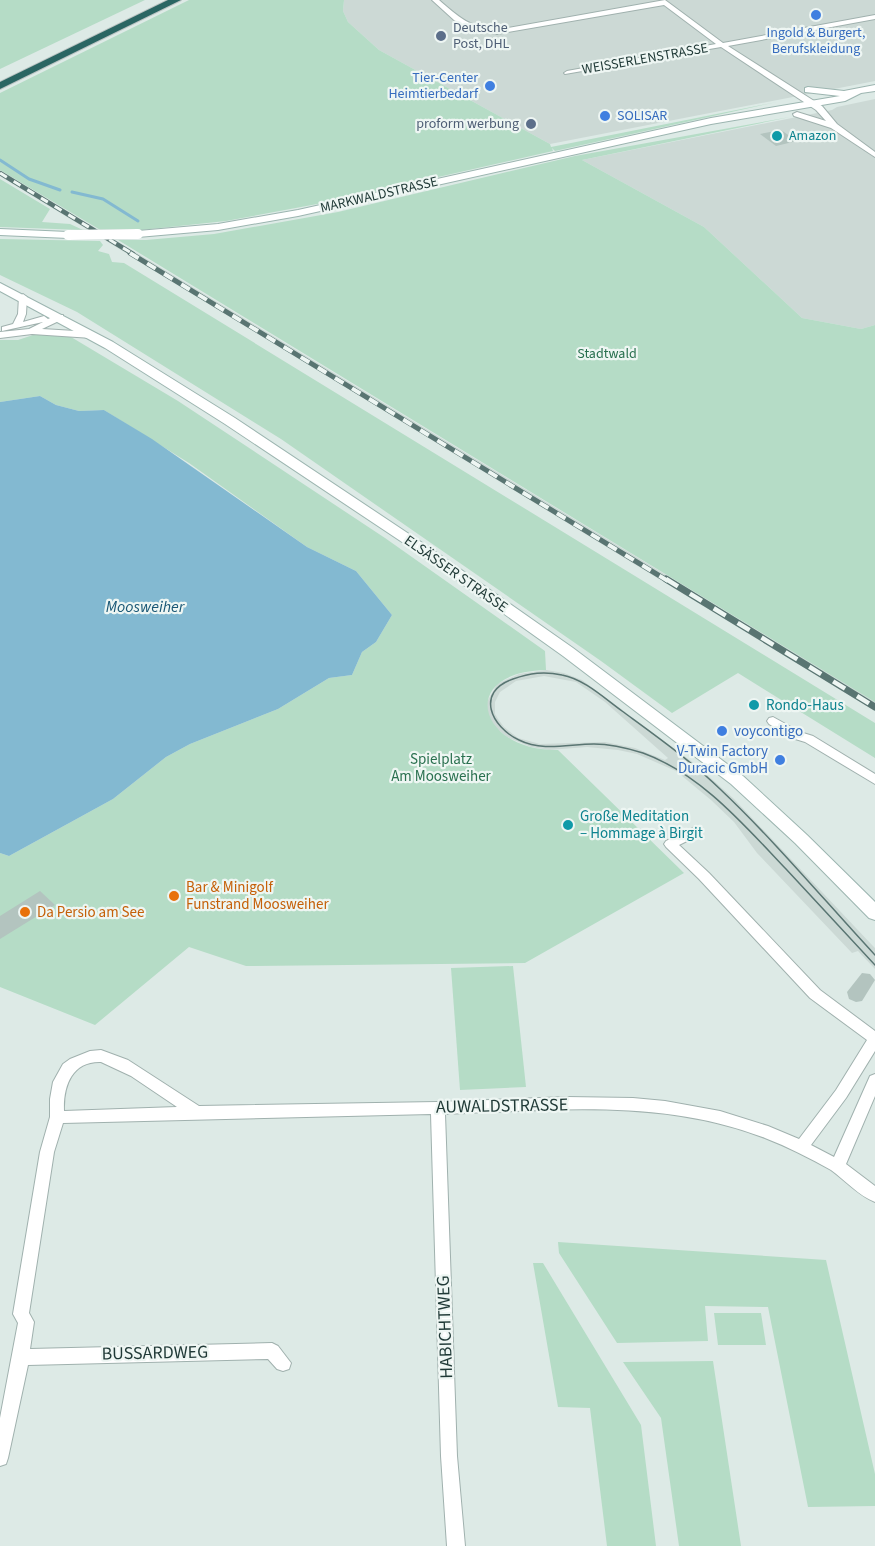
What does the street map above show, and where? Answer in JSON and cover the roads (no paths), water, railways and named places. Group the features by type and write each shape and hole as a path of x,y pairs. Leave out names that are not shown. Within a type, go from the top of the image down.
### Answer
{"highway":[{"path":"0,77 158,0"},
{"path":"0,86 176,0"}],"main road":[{"path":"804,103 842,93 875,88"},
{"path":"804,103 845,98 857,92"},
{"name":"MARKWALDSTRASSE","path":"0,232 68,235 138,234 218,227 298,213 588,147 804,103"},
{"name":"ELSÄSSER STRASSE","path":"0,286 92,335 255,438 409,540 568,652 737,780 789,827 875,913"}],"street":[{"name":"WEISSERLENSTRASSE","path":"435,0 472,29 482,32 497,32 663,1 722,45 767,76 786,86 804,103"},
{"path":"722,45 875,17"},
{"name":"WEISSERLENSTRASSE","path":"567,73 722,45"},
{"name":"WEISSERLENSTRASSE","path":"767,76 779,89 804,103"},
{"path":"804,103 818,119 834,126 875,155"},
{"path":"804,103 827,115 834,126"},
{"path":"17,325 22,314 23,297"},
{"path":"0,333 17,325 60,317"},
{"path":"30,331 60,317"},
{"path":"0,333 30,331 92,335"},
{"path":"773,721 826,749 875,780"},
{"path":"695,832 670,844 704,876 814,994 875,1039 841,1094 801,1147"},
{"path":"0,1458 21,1356 26,1322 21,1314 47,1152 57,1117 56,1094 64,1071 81,1059 100,1055 119,1063 198,1113"},
{"path":"837,1167 875,1080"},
{"name":"AUWALDSTRASSE","path":"57,1117 587,1104 652,1107 695,1112 736,1123 801,1147 837,1167 875,1195"},
{"name":"HABICHTWEG","path":"438,1108 449,1445 456,1546"},
{"name":"BUSSARDWEG","path":"21,1356 272,1351 283,1363"}],"water":[{"name":"Moosweiher","path":"40,396 56,405 79,411 104,410 152,439 307,547 356,571 392,615 376,642 362,652 352,675 329,678 278,709 190,744 166,757 113,799 9,856 0,853 0,402"}],"waterway":[{"path":"0,160 29,179 60,190"},
{"path":"72,192 103,199 138,221"}],"tram line":[{"path":"875,955 780,850 720,789 672,748 594,690 570,677 543,673 513,679 501,685 494,692 491,710 495,718 501,727 519,740 547,747 606,745 643,753 664,762 703,787 738,818 875,965"}],"railway":[{"path":"0,173 133,254"},
{"path":"130,253 668,581"},
{"path":"666,579 875,707"}],"place":[{"name":"Ingold & Burgert, Berufskleidung","path":"816,15"},
{"name":"Deutsche Post, DHL","path":"441,36"},
{"name":"Tier-Center Heimtierbedarf","path":"490,86"},
{"name":"SOLISAR","path":"605,116"},
{"name":"proform werbung","path":"531,124"},
{"name":"Amazon","path":"777,136"},
{"name":"Rondo-Haus","path":"754,705"},
{"name":"voycontigo","path":"722,731"},
{"name":"V-Twin Factory Duracic GmbH","path":"780,760"},
{"name":"Große Meditation – Hommage à Birgit","path":"568,825"},
{"name":"Bar & Minigolf Funstrand Moosweiher","path":"174,896"},
{"name":"Da Persio am See","path":"25,912"}],"park label":[{"name":"Stadtwald","path":"607,354"},
{"name":"Spielplatz Am Moosweiher","path":"441,768"}]}
